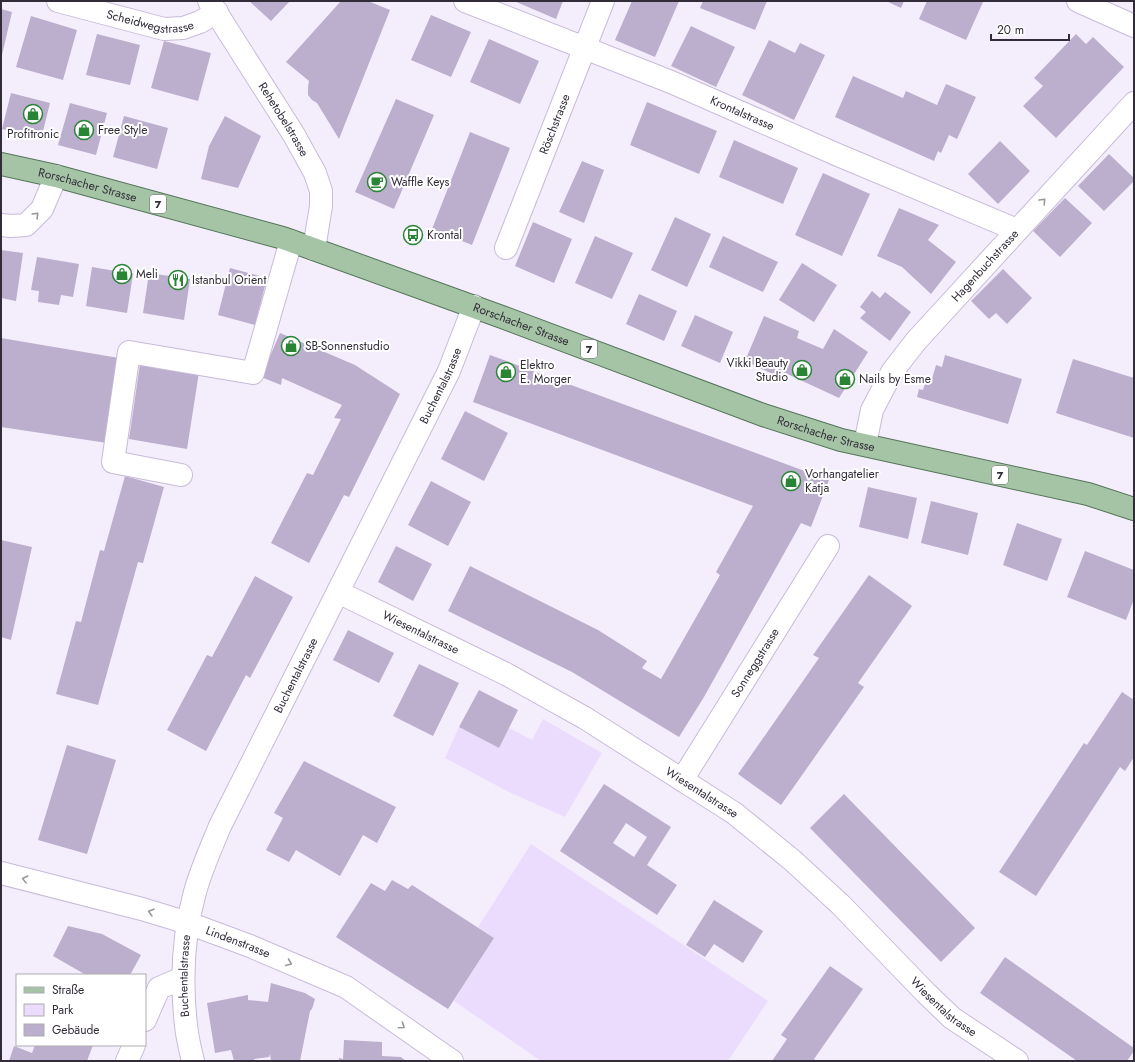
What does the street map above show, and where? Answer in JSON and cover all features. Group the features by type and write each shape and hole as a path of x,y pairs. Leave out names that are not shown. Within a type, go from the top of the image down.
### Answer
{"main road":[{"name":"Rorschacher Strasse","path":"1,164 56,176 291,241 474,306 763,415 841,440 865,444 1088,494 1134,510"}],"street":[{"name":"Scheidwegstrasse","path":"58,1 164,29 183,28 200,22 213,7"},
{"name":"Krontalstrasse","path":"465,1 671,82 838,155 1017,230"},
{"name":"Röschstrasse","path":"506,248 603,1"},
{"path":"1078,1 1134,26"},
{"name":"Rehetobelstrasse","path":"213,7 294,135 315,173 321,191 321,206 314,249"},
{"name":"Hagenbuchstrasse","path":"865,444 872,410 892,372 916,341 1134,103"},
{"path":"1,225 26,225 42,209 56,176"},
{"path":"181,475 113,462 130,352 253,373 291,241"},
{"name":"Buchentalstrasse","path":"193,1061 186,1026 183,978 188,923 195,892 220,826 449,371 474,306"},
{"name":"Sonneggstrasse","path":"682,780 828,546"},
{"name":"Wiesentalstrasse","path":"338,592 512,677 585,718 734,813 792,860 842,905 952,1018 1017,1061"},
{"name":"Lindenstrasse","path":"1,873 142,909 188,923 250,946 346,988 452,1061"},
{"path":"146,1018 159,988 183,978"},
{"path":"127,1061 134,1046"}],"green space":[{"path":"543,719 602,753 565,817 509,792 445,758 459,727 499,748 509,728 532,740"},
{"path":"531,844 768,1001 728,1061 541,1061 454,1001 494,938 478,927"}],"building":[{"path":"249,1 290,1 271,21"},
{"path":"341,1 368,1 390,10 339,139 317,103 308,95 309,81 286,62"},
{"path":"514,1 563,1 556,19"},
{"path":"632,1 679,1 655,57 615,40"},
{"path":"703,1 767,1 755,30 700,8"},
{"path":"886,1 904,1 901,8"},
{"path":"927,1 983,2 966,40 919,19"},
{"path":"1,9 12,12 2,55 1,55"},
{"path":"431,15 471,32 451,77 411,60"},
{"path":"31,16 77,30 63,80 16,67"},
{"path":"691,26 735,47 716,87 671,66"},
{"path":"97,34 140,45 130,85 86,75"},
{"path":"1076,34 1086,44 1093,37 1124,67 1056,138 1023,106 1043,86 1034,78"},
{"path":"489,39 539,61 520,104 470,82"},
{"path":"769,40 795,53 800,43 825,55 794,120 742,95"},
{"path":"164,41 211,53 198,101 151,88"},
{"path":"853,76 903,98 906,91 937,105 946,84 976,97 957,139 949,135 941,153 938,151 934,161 835,117"},
{"path":"11,93 50,103 41,139 2,129"},
{"path":"396,99 434,115 394,209 355,192"},
{"path":"647,102 717,131 699,174 630,145"},
{"path":"70,103 107,113 96,155 58,145"},
{"path":"124,116 168,128 157,169 113,157"},
{"path":"225,116 261,136 238,188 201,179 209,146"},
{"path":"470,132 510,148 472,245 432,229"},
{"path":"734,140 798,168 783,204 719,177"},
{"path":"1000,141 1030,171 998,204 968,174"},
{"path":"1109,154 1134,178 1134,181 1104,211 1078,186"},
{"path":"582,161 604,170 584,223 559,212"},
{"path":"823,173 870,194 842,256 795,235"},
{"path":"1065,198 1092,223 1060,257 1033,231"},
{"path":"899,208 939,225 928,240 956,262 931,294 902,267 877,256"},
{"path":"675,217 711,234 687,287 651,270"},
{"path":"533,222 572,239 554,283 515,266"},
{"path":"595,236 633,253 612,299 575,283"},
{"path":"723,236 778,262 763,292 709,267"},
{"path":"1,250 23,253 16,301 1,298"},
{"path":"37,257 79,264 73,297 61,295 59,305 38,302 39,291 31,290"},
{"path":"802,263 837,285 814,322 779,300"},
{"path":"92,267 133,274 127,313 86,306"},
{"path":"230,268 267,278 255,325 218,315"},
{"path":"1003,269 1032,298 1007,324 996,313 989,319 971,301"},
{"path":"149,273 190,279 184,320 143,313"},
{"path":"872,291 880,298 885,292 911,312 890,341 860,318 866,312 860,307"},
{"path":"639,294 677,311 664,341 626,324"},
{"path":"695,315 733,332 720,363 681,346"},
{"path":"764,316 799,331 797,338 823,349 834,329 868,352 839,398 783,372 779,377 745,361"},
{"path":"280,333 355,365 400,394 349,497 344,495 309,563 271,543 307,473 313,475 341,419 334,418 342,405 282,378 281,385 261,377"},
{"path":"1,338 119,358 107,443 1,427"},
{"path":"490,355 829,480 811,527 801,523 704,697 679,737 572,672 448,611 470,566 598,630 647,661 642,668 661,679 720,575 716,572 753,506 473,402"},
{"path":"945,355 1022,379 1008,424 917,397 919,389 923,390 927,377 932,379 936,365 942,367"},
{"path":"141,357 200,366 187,449 129,439"},
{"path":"1073,359 1134,378 1134,438 1056,413"},
{"path":"465,411 508,433 484,481 441,459"},
{"path":"125,476 164,487 143,563 138,562 98,705 56,694 76,621 81,622 100,550 104,551"},
{"path":"431,481 471,502 448,546 408,525"},
{"path":"868,487 917,498 908,539 859,527"},
{"path":"931,501 978,513 968,555 921,543"},
{"path":"1017,523 1062,539 1047,581 1003,565"},
{"path":"1,540 32,547 11,640 1,637"},
{"path":"396,546 432,564 413,601 378,582"},
{"path":"1085,551 1134,570 1134,599 1126,620 1067,597"},
{"path":"869,575 912,606 858,683 864,687 781,805 738,774 819,658 813,655"},
{"path":"255,576 293,597 250,678 246,675 206,751 167,730 207,655 212,657"},
{"path":"348,630 394,653 379,683 333,660"},
{"path":"419,664 459,683 433,736 393,716"},
{"path":"479,690 518,710 499,748 459,727"},
{"path":"1122,692 1134,700 1134,757 1125,771 1120,767 1036,896 999,872 1084,743 1087,745"},
{"path":"67,745 116,760 87,854 38,840"},
{"path":"304,761 396,807 377,843 363,835 340,876 296,850 289,862 266,850 283,818 274,813"},
{"path":"604,784 671,827 647,865 677,885 657,915 560,851","holes":["626,823 647,837 634,857 613,843"]},
{"path":"844,794 975,928 941,962 810,828"},
{"path":"392,880 408,889 412,885 494,938 448,1009 336,937 371,883 385,891"},
{"path":"714,900 763,931 743,963 714,944 705,957 686,945"},
{"path":"68,926 102,934 141,955 131,974 84,974 53,956"},
{"path":"1005,957 1134,1048 1134,1051 1127,1061 1077,1061 980,993"},
{"path":"830,966 863,989 814,1059 817,1061 772,1061 787,1039 781,1035"},
{"path":"271,983 305,993 315,999 310,1011 300,1061 271,1061 270,1054 269,1057 254,1059 255,1061 234,1061 231,1050 215,1053 207,1003 248,995 248,1000 268,1002"},
{"path":"344,1040 382,1042 382,1056 401,1057 406,1061 339,1061 339,1058 343,1059"},
{"path":"14,1046 32,1053 35,1046 93,1046 87,1061 9,1061"}],"place":[{"name":"Profitronic","path":"33,114"},
{"name":"Free Style","path":"84,130"},
{"name":"Waffle Keys","path":"377,182"},
{"name":"Krontal","path":"413,235"},
{"name":"Meli","path":"122,274"},
{"name":"Istanbul Orient","path":"178,280"},
{"name":"SB-Sonnenstudio","path":"291,346"},
{"name":"Vikki Beauty Studio","path":"802,370"},
{"name":"Elektro E. Morger","path":"506,372"},
{"name":"Nails by Esme","path":"845,379"},
{"name":"Vorhangatelier Katja","path":"791,481"}]}
